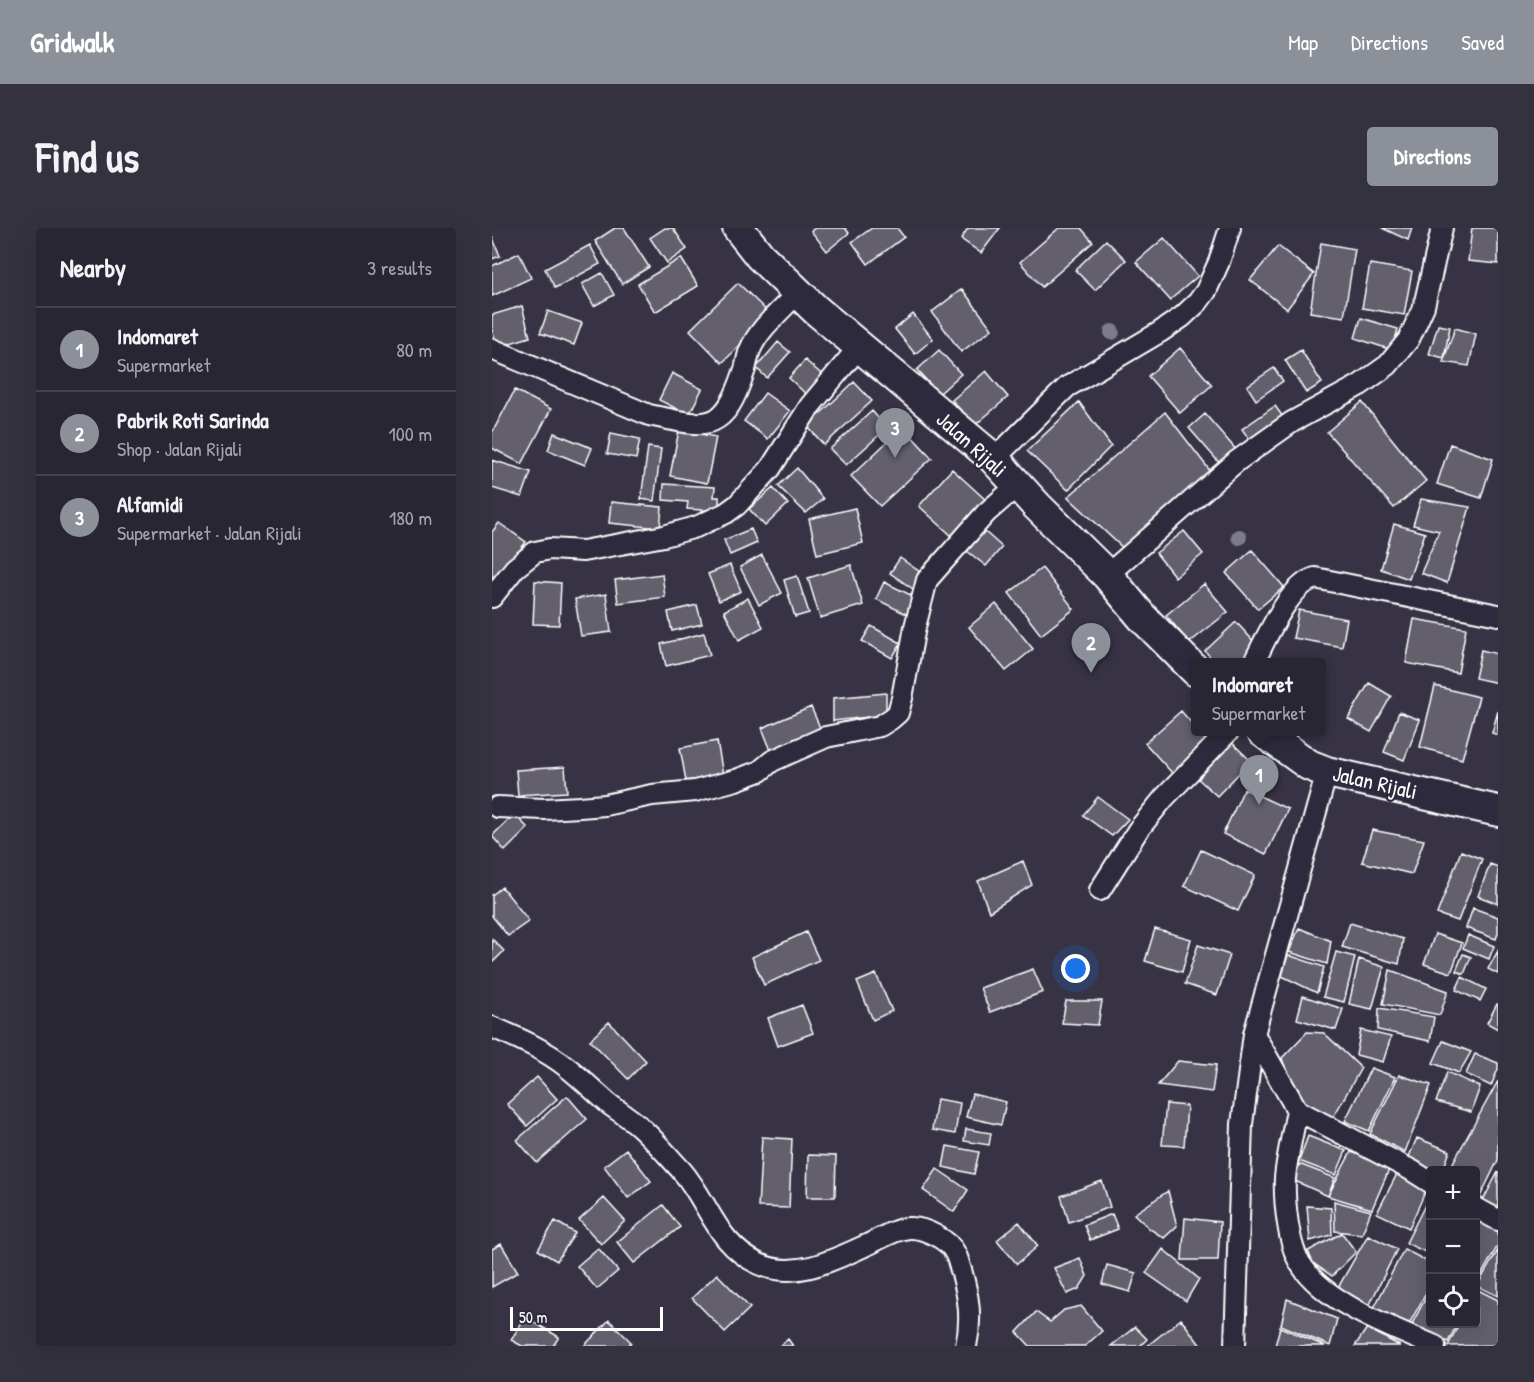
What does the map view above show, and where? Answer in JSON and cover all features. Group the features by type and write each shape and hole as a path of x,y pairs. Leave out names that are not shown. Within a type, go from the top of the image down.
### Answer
{"highway":[{"name":"Jalan Rijali","path":"738,228 760,256 797,293 994,459 1107,575 1142,617 1191,666"},
{"name":"Jalan Rijali","path":"1269,736 1309,765 1327,772 1498,811"}],"street":[{"path":"994,459 1067,387 1160,332 1182,317 1198,302 1206,291 1219,262 1230,228"},
{"path":"1107,575 1237,461 1292,422 1360,385 1388,365 1409,339 1424,306 1442,228"},
{"path":"492,349 649,415 676,421 707,423 717,421 730,406 750,350 758,337 797,293"},
{"path":"492,597 515,568 535,552 550,549 583,551 664,536 696,527 726,513 737,505 770,469 810,406 859,347"},
{"path":"497,807 544,809 605,805 652,795 695,791 760,771 772,761 826,737 880,726 898,713 927,580 986,513 1018,485"},
{"path":"1257,658 1294,592 1306,580 1315,578 1498,615"},
{"path":"1100,890 1138,830 1164,798 1224,736"},
{"path":"1235,1346 1242,1124 1254,1034 1327,772"},
{"path":"492,1027 524,1040 567,1066 609,1104 638,1125 684,1174 723,1236 740,1253 761,1265 788,1270 819,1265 896,1231 911,1227 937,1237 952,1248 956,1254 970,1308 970,1329 966,1346"},
{"path":"1254,1034 1297,1110 1426,1179"},
{"path":"1297,1110 1285,1179 1288,1227 1299,1263 1339,1300 1382,1323 1435,1346"},
{"path":"1480,1210 1498,1220"}],"building":[{"path":"615,228 624,228 649,267 622,284 595,241"},
{"path":"665,228 673,228 687,249 667,263 650,238"},
{"path":"815,228 845,228 849,233 827,251 811,231"},
{"path":"872,228 897,228 904,237 868,264 852,242"},
{"path":"968,228 1000,228 981,253 961,239"},
{"path":"1059,228 1081,228 1093,242 1042,287 1020,262"},
{"path":"1382,228 1412,228 1408,240"},
{"path":"1472,228 1498,228 1498,264 1468,261"},
{"path":"1164,238 1198,276 1170,300 1136,262"},
{"path":"492,239 500,256 492,259"},
{"path":"1106,240 1126,260 1095,290 1075,270"},
{"path":"1321,243 1355,249 1344,317 1310,312"},
{"path":"590,245 600,264 555,288 545,269"},
{"path":"1278,246 1314,274 1287,309 1250,280"},
{"path":"519,253 531,278 492,296 492,266"},
{"path":"681,258 698,286 655,312 638,284"},
{"path":"1370,264 1412,271 1404,315 1362,308"},
{"path":"602,273 614,295 594,306 582,284"},
{"path":"738,283 771,315 722,363 690,330"},
{"path":"962,289 992,329 961,352 932,312"},
{"path":"522,306 530,337 497,347 492,329 492,315"},
{"path":"548,311 582,323 574,345 540,333"},
{"path":"913,314 933,339 915,354 895,329"},
{"path":"1361,318 1398,329 1392,350 1355,338"},
{"path":"1438,325 1450,327 1444,358 1429,354"},
{"path":"1455,328 1476,334 1469,366 1443,362"},
{"path":"778,342 790,352 767,378 756,368"},
{"path":"1180,348 1212,385 1180,413 1148,376"},
{"path":"939,350 961,374 939,394 917,370"},
{"path":"1301,350 1322,383 1306,393 1285,360"},
{"path":"805,360 826,378 809,397 789,378"},
{"path":"1274,368 1283,381 1256,400 1247,386"},
{"path":"986,371 1008,397 974,426 952,400"},
{"path":"672,373 702,389 689,415 659,400"},
{"path":"854,382 872,401 824,445 807,426"},
{"path":"515,390 551,409 522,464 492,448 492,433"},
{"path":"765,393 790,411 768,439 744,421"},
{"path":"1079,402 1111,446 1068,490 1027,451"},
{"path":"1362,402 1426,481 1394,508 1327,432"},
{"path":"1275,406 1286,421 1253,445 1242,429"},
{"path":"872,411 887,428 846,465 830,449"},
{"path":"1165,412 1211,472 1125,550 1068,497"},
{"path":"1205,414 1238,452 1222,466 1189,428"},
{"path":"903,427 932,458 880,506 851,476"},
{"path":"679,430 716,437 707,483 670,476"},
{"path":"554,433 592,448 585,465 548,450"},
{"path":"611,433 640,439 636,459 607,454"},
{"path":"1450,444 1493,459 1481,498 1437,484"},
{"path":"648,447 661,449 654,501 641,499"},
{"path":"492,460 531,472 522,497 492,488"},
{"path":"797,468 823,499 806,513 778,486"},
{"path":"952,469 987,501 953,537 919,506"},
{"path":"664,484 715,487 714,497 719,497 719,511 687,509 688,502 663,500"},
{"path":"773,488 788,504 765,526 749,509"},
{"path":"1421,499 1470,507 1447,583 1421,573 1439,531 1413,525"},
{"path":"611,502 662,507 660,528 609,523"},
{"path":"855,508 863,543 817,554 809,519"},
{"path":"499,523 526,542 497,580 492,577 492,532"},
{"path":"1394,524 1425,533 1409,579 1381,569"},
{"path":"751,529 757,543 730,555 724,540"},
{"path":"984,531 1002,547 986,566 967,551"},
{"path":"1184,531 1203,554 1175,577 1156,553"},
{"path":"1252,550 1284,587 1258,609 1226,573"},
{"path":"762,555 782,593 759,605 740,567"},
{"path":"900,558 923,574 913,589 890,573"},
{"path":"730,565 741,591 719,601 708,574"},
{"path":"851,565 863,605 820,618 808,578"},
{"path":"1042,568 1074,609 1041,635 1009,593"},
{"path":"662,574 665,597 618,603 615,580"},
{"path":"797,576 809,613 795,617 784,580"},
{"path":"535,581 561,583 559,625 533,624"},
{"path":"884,582 919,599 910,616 876,599"},
{"path":"1204,584 1228,612 1189,643 1166,615"},
{"path":"606,594 611,632 581,636 575,599"},
{"path":"748,598 763,627 739,640 724,611"},
{"path":"996,604 1033,649 1006,671 969,627"},
{"path":"697,605 702,624 672,631 668,612"},
{"path":"1299,610 1347,619 1342,647 1293,638"},
{"path":"1414,619 1466,628 1458,673 1406,663"},
{"path":"1236,622 1258,646 1245,658 1211,658 1205,651"},
{"path":"871,626 901,643 892,658 862,641"},
{"path":"704,633 710,655 666,666 661,644"},
{"path":"1481,650 1498,654 1498,683 1475,678"},
{"path":"1369,683 1391,696 1371,732 1348,719"},
{"path":"1435,686 1479,697 1462,759 1420,747"},
{"path":"886,693 886,715 833,721 833,698"},
{"path":"811,707 822,732 772,753 762,728"},
{"path":"1181,711 1191,722 1191,736 1203,736 1208,742 1173,774 1145,743"},
{"path":"1498,711 1498,735 1492,733"},
{"path":"1399,712 1420,720 1404,760 1384,752"},
{"path":"1229,740 1251,761 1217,796 1195,776"},
{"path":"717,741 723,775 686,781 680,748"},
{"path":"565,767 567,792 518,795 516,770"},
{"path":"1244,789 1288,809 1266,854 1223,834"},
{"path":"1098,797 1128,819 1112,836 1083,815"},
{"path":"514,814 528,828 505,851 492,836"},
{"path":"1372,830 1424,840 1412,874 1362,862"},
{"path":"1201,850 1255,875 1238,911 1184,886"},
{"path":"1461,851 1482,859 1458,921 1437,914"},
{"path":"1023,861 1032,885 989,912 978,881"},
{"path":"1490,864 1498,867 1498,904 1478,896"},
{"path":"502,887 529,921 508,936 492,916 492,895"},
{"path":"1473,908 1498,917 1496,939 1466,928"},
{"path":"1350,923 1403,939 1399,964 1342,947"},
{"path":"1299,928 1331,941 1327,964 1289,952"},
{"path":"1155,929 1191,939 1182,972 1145,961"},
{"path":"806,932 819,960 764,985 752,957"},
{"path":"1435,934 1462,943 1451,973 1424,964"},
{"path":"1468,935 1494,946 1489,959 1463,948"},
{"path":"492,939 504,951 493,962 492,962"},
{"path":"1198,945 1230,955 1217,995 1185,984"},
{"path":"1498,951 1498,974 1488,969"},
{"path":"1336,952 1355,957 1344,1002 1323,997"},
{"path":"1463,954 1471,957 1464,974 1456,971"},
{"path":"1288,955 1324,967 1317,993 1282,976"},
{"path":"1359,959 1384,967 1372,1009 1349,1004"},
{"path":"1033,969 1043,992 990,1012 980,988"},
{"path":"1390,970 1448,991 1440,1015 1383,1004"},
{"path":"876,974 892,1011 873,1020 857,982"},
{"path":"1462,977 1486,989 1480,1001 1456,990"},
{"path":"1303,996 1343,1009 1336,1030 1297,1019"},
{"path":"1066,1001 1102,1001 1098,1025 1062,1023"},
{"path":"802,1005 813,1033 778,1046 768,1018"},
{"path":"1498,1005 1498,1029 1487,1023"},
{"path":"1379,1008 1434,1017 1430,1041 1378,1030"},
{"path":"609,1022 646,1061 628,1079 590,1040"},
{"path":"1361,1030 1391,1037 1383,1062 1356,1055"},
{"path":"1307,1032 1324,1033 1361,1068 1330,1123 1292,1092 1282,1058"},
{"path":"1443,1041 1471,1052 1459,1073 1433,1063"},
{"path":"1475,1054 1498,1063 1491,1086 1466,1074"},
{"path":"1178,1061 1216,1065 1212,1092 1158,1085"},
{"path":"1371,1068 1395,1077 1369,1131 1345,1121"},
{"path":"1447,1072 1480,1087 1471,1112 1436,1102"},
{"path":"1399,1075 1431,1085 1405,1152 1370,1134"},
{"path":"537,1077 557,1099 527,1126 507,1104"},
{"path":"1498,1081 1498,1160 1480,1197 1480,1166 1451,1166"},
{"path":"972,1094 1006,1102 1001,1125 966,1117"},
{"path":"567,1096 587,1119 537,1163 517,1140"},
{"path":"937,1099 960,1103 955,1134 932,1130"},
{"path":"1166,1104 1187,1106 1184,1146 1162,1145"},
{"path":"966,1129 991,1133 989,1145 964,1141"},
{"path":"1308,1136 1346,1151 1336,1175 1299,1161"},
{"path":"762,1137 792,1139 789,1208 758,1207"},
{"path":"1417,1138 1450,1151 1444,1166 1426,1166 1426,1169 1407,1161"},
{"path":"947,1146 979,1152 974,1174 943,1167"},
{"path":"626,1149 651,1181 628,1198 604,1166"},
{"path":"1351,1152 1391,1165 1372,1209 1328,1196"},
{"path":"808,1155 836,1156 835,1197 807,1197"},
{"path":"1299,1164 1335,1178 1328,1196 1295,1181"},
{"path":"937,1169 968,1190 954,1212 923,1190"},
{"path":"1498,1172 1498,1216 1480,1206"},
{"path":"1397,1174 1426,1190 1409,1228 1377,1213"},
{"path":"1102,1181 1110,1207 1069,1222 1061,1196"},
{"path":"1168,1191 1177,1226 1164,1238 1134,1214"},
{"path":"604,1198 625,1221 601,1244 579,1220"},
{"path":"1334,1201 1371,1211 1362,1234 1335,1231"},
{"path":"1426,1203 1426,1252 1406,1243"},
{"path":"663,1205 680,1227 634,1263 617,1242"},
{"path":"1307,1206 1331,1208 1332,1235 1310,1241"},
{"path":"1112,1214 1118,1229 1090,1240 1084,1225"},
{"path":"1185,1218 1220,1222 1218,1260 1182,1260"},
{"path":"1480,1218 1498,1228 1498,1245 1480,1277"},
{"path":"555,1221 575,1233 557,1261 538,1250"},
{"path":"1019,1222 1038,1246 1017,1264 997,1240"},
{"path":"1342,1233 1356,1252 1332,1276 1313,1263 1308,1251"},
{"path":"1368,1235 1397,1249 1367,1310 1335,1293"},
{"path":"501,1244 518,1272 492,1287 492,1249"},
{"path":"598,1248 618,1271 597,1289 577,1266"},
{"path":"1163,1249 1199,1279 1186,1301 1146,1273"},
{"path":"1404,1249 1426,1261 1426,1293 1409,1324 1373,1310"},
{"path":"1498,1250 1498,1296 1480,1287 1480,1281"},
{"path":"1080,1258 1087,1276 1079,1289 1067,1294 1054,1268"},
{"path":"1107,1265 1136,1273 1130,1292 1102,1284"},
{"path":"717,1274 750,1308 725,1332 692,1298"},
{"path":"1480,1291 1498,1300 1498,1345 1448,1346 1457,1328 1480,1328"},
{"path":"1426,1298 1426,1328 1455,1328 1448,1342 1411,1326"},
{"path":"1287,1299 1337,1319 1330,1346 1281,1325"},
{"path":"1081,1306 1102,1331 1085,1346 1030,1346 1017,1332 1036,1312 1050,1322 1064,1310"},
{"path":"525,1317 559,1337 553,1346 522,1346 511,1340"},
{"path":"1181,1319 1201,1346 1147,1346"},
{"path":"609,1320 631,1342 628,1346 584,1346"},
{"path":"1135,1327 1147,1339 1140,1346 1111,1346"},
{"path":"1280,1327 1325,1346 1275,1346"},
{"path":"1367,1328 1400,1346 1355,1346"},
{"path":"788,1339 793,1346 780,1346"}],"place":[{"name":"Alfamidi","path":"895,458"},
{"name":"Pabrik Roti Sarinda","path":"1091,673"},
{"name":"Indomaret","path":"1259,805"}]}
